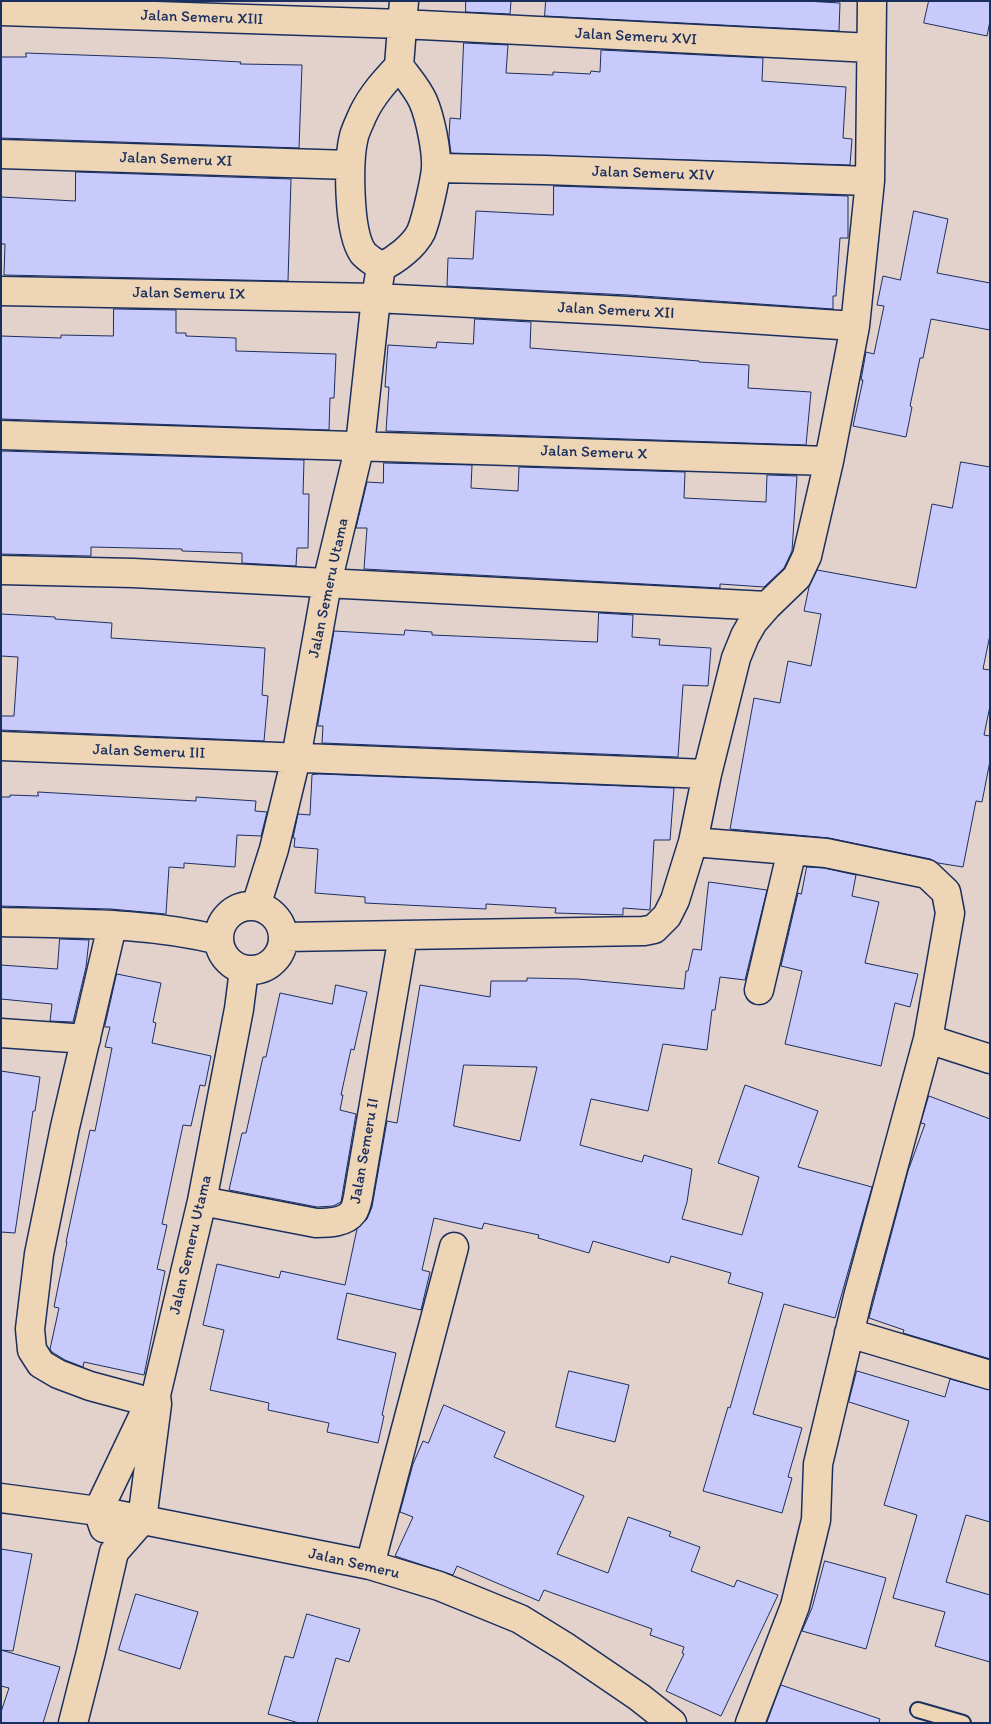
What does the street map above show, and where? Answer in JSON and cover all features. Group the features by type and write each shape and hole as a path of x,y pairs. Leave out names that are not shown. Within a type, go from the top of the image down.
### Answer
{"street":[{"path":"284,937 644,931 654,929 668,916 675,900 692,842 736,658 753,622 797,577 803,567 829,461 855,326 870,181 872,1"},
{"name":"Jalan Semeru XIII","path":"1,11 403,13"},
{"path":"399,66 423,100 430,123 436,168 421,233 392,262 381,267 364,253 355,235 352,215 350,165 354,136 362,115 378,88 399,66 403,13"},
{"name":"Jalan Semeru XVI","path":"403,13 871,48"},
{"name":"Jalan Semeru XI","path":"1,154 350,165"},
{"name":"Jalan Semeru XIV","path":"436,168 870,181"},
{"name":"Jalan Semeru Utama","path":"256,906 274,849 296,758 327,583 360,445 381,267"},
{"name":"Jalan Semeru IX","path":"1,291 376,298"},
{"name":"Jalan Semeru XII","path":"376,298 627,311 855,326"},
{"name":"Jalan Semeru X","path":"1,435 829,461"},
{"path":"1,570 133,573 768,606"},
{"name":"Jalan Semeru III","path":"1,746 707,774"},
{"path":"692,842 826,853 927,874 946,892 950,913 928,1039 858,1297 818,1464 816,1520 795,1606 750,1723"},
{"path":"759,990 792,850"},
{"path":"245,906 256,906 267,909 276,916 282,926 284,937 281,952 272,963 259,969 244,970 229,962 224,956 219,940 220,928 225,918 234,910 245,906"},
{"path":"1,922 112,926 189,932 219,940"},
{"path":"112,926 65,1127 39,1254 30,1329 32,1350 41,1364 58,1374 90,1386 154,1400 98,1512 114,1552"},
{"name":"Jalan Semeru II","path":"202,1201 316,1223 334,1222 352,1214 358,1197 403,936"},
{"name":"Jalan Semeru Utama","path":"142,1520 154,1400 202,1201 240,1009 244,970"},
{"path":"1,1033 86,1039"},
{"path":"928,1039 990,1059"},
{"path":"370,1565 454,1247"},
{"path":"849,1334 990,1375"},
{"name":"Jalan Semeru","path":"1,1498 98,1512 370,1565 439,1586 520,1619 631,1691 672,1723"},
{"path":"73,1723 114,1552 142,1520"}],"lane":[{"path":"918,1710 963,1723"}],"building":[{"path":"466,1 511,1 510,14 466,12"},
{"path":"546,1 805,1 840,3 839,31 545,16"},
{"path":"929,1 990,1 990,21 987,36 924,23"},
{"path":"464,43 508,45 506,73 553,75 553,72 590,74 591,71 600,72 601,50 763,58 762,81 846,87 843,138 852,139 850,165 451,153 449,138 450,118 460,119"},
{"path":"26,53 241,62 240,64 302,65 299,148 1,138 1,57 26,57"},
{"path":"76,172 291,179 288,281 4,275 5,244 1,244 1,197 75,201"},
{"path":"554,186 848,196 848,238 840,238 836,296 833,296 833,309 628,295 447,286 448,258 473,259 476,211 553,215"},
{"path":"914,211 948,219 937,273 990,283 990,330 931,319 923,358 920,358 906,437 853,426 863,380 861,380 866,352 874,354 884,306 877,305 883,276 900,280"},
{"path":"114,309 176,310 176,333 186,333 186,336 236,338 236,351 336,354 334,398 330,398 329,430 1,419 1,336 61,338 61,335 113,336"},
{"path":"475,319 531,322 530,348 749,365 748,388 811,392 806,445 386,431 389,387 385,387 388,345 436,348 437,342 473,344"},
{"path":"1,451 304,460 303,494 309,494 308,548 297,548 296,566 242,563 242,553 182,551 182,549 91,547 91,556 1,554"},
{"path":"961,462 990,467 990,635 983,669 990,670 990,706 984,735 990,736 990,761 982,802 976,801 963,867 829,838 730,829 754,698 780,703 788,661 811,666 821,614 804,611 809,587 817,570 916,588 932,504 952,508"},
{"path":"384,463 472,465 471,488 518,491 519,467 685,472 684,498 766,502 767,475 797,476 792,551 784,568 764,587 720,584 720,588 364,569 367,528 356,528 367,482 383,483"},
{"path":"599,613 633,615 632,637 660,639 659,645 711,648 708,686 683,685 678,757 322,743 323,726 318,726 318,723 334,631 404,635 405,630 432,632 432,635 597,642"},
{"path":"1,614 112,623 111,638 265,648 262,695 268,696 264,741 1,730 1,716 14,716 18,657 1,656"},
{"path":"312,775 674,788 670,840 654,840 650,910 623,908 623,915 555,913 556,908 486,904 486,909 365,903 365,897 315,893 318,849 294,847 295,838 293,838 298,814 310,815"},
{"path":"38,792 196,801 196,797 256,801 255,811 267,812 261,836 237,835 235,867 184,863 184,868 169,867 166,914 111,909 1,906 1,797 10,797 10,795 38,796"},
{"path":"807,867 824,868 856,875 852,896 879,902 865,963 918,974 910,1007 895,1003 881,1066 785,1044 802,971 781,966 798,893 801,894"},
{"path":"709,882 767,890 745,980 720,977 715,1010 712,1010 707,1050 663,1044 648,1111 591,1099 580,1145 642,1162 644,1155 692,1169 687,1202 682,1219 742,1235 759,1177 718,1163 745,1085 818,1111 798,1167 872,1187 835,1318 784,1304 753,1414 802,1428 788,1477 792,1478 782,1513 703,1491 728,1407 730,1408 763,1293 728,1283 731,1273 671,1256 669,1263 593,1241 589,1253 538,1238 539,1235 484,1223 482,1229 434,1218 422,1270 430,1272 421,1310 347,1293 337,1339 396,1353 382,1415 384,1416 378,1443 327,1432 329,1423 268,1410 269,1403 210,1390 224,1330 203,1325 217,1264 279,1278 281,1271 345,1285 357,1229 367,1219 372,1207 387,1121 397,1123 420,985 490,997 491,981 527,981 527,978 578,979 684,989 686,971 688,971 693,949 701,950","holes":["464,1065 537,1067 520,1141 454,1126"]},
{"path":"60,939 89,940 86,967 73,1022 50,1021 52,1004 1,999 1,965 57,969"},
{"path":"117,974 161,983 153,1022 156,1023 152,1043 211,1056 205,1086 200,1085 191,1126 183,1125 162,1224 167,1225 157,1269 165,1271 144,1375 84,1362 83,1367 65,1360 50,1349 59,1308 54,1307 66,1242 90,1130 95,1131 112,1048 105,1047 110,1027 105,1027"},
{"path":"336,985 367,992 354,1050 351,1049 341,1095 343,1095 340,1110 356,1114 341,1202 333,1206 317,1207 229,1190 242,1133 246,1133 263,1057 266,1057 280,993 332,1004"},
{"path":"1,1071 40,1077 35,1111 33,1111 15,1233 1,1232"},
{"path":"929,1096 990,1119 990,1359 903,1333 904,1330 869,1318 908,1171 925,1124 921,1123"},
{"path":"569,1371 629,1385 615,1442 556,1427"},
{"path":"857,1371 945,1397 950,1379 990,1390 990,1522 966,1515 946,1582 990,1595 990,1662 935,1646 945,1612 893,1598 917,1515 884,1505 909,1421 849,1402"},
{"path":"444,1405 505,1432 494,1457 584,1496 557,1554 608,1573 628,1517 671,1532 669,1536 700,1547 691,1571 734,1587 737,1580 778,1595 721,1716 666,1691 684,1654 682,1653 684,1647 650,1635 652,1629 544,1590 539,1601 457,1566 453,1575 395,1556 413,1517 400,1512 413,1464 423,1441 428,1443"},
{"path":"1,1549 32,1554 13,1651 1,1650"},
{"path":"825,1561 886,1578 866,1649 802,1631 812,1608"},
{"path":"136,1594 198,1612 180,1669 119,1650"},
{"path":"307,1614 360,1629 349,1662 336,1658 317,1723 299,1723 268,1714 285,1656 293,1658"},
{"path":"1,1650 60,1667 43,1723 1,1723 1,1712 9,1688 1,1686"},
{"path":"781,1685 880,1719 879,1723 767,1723"}]}
